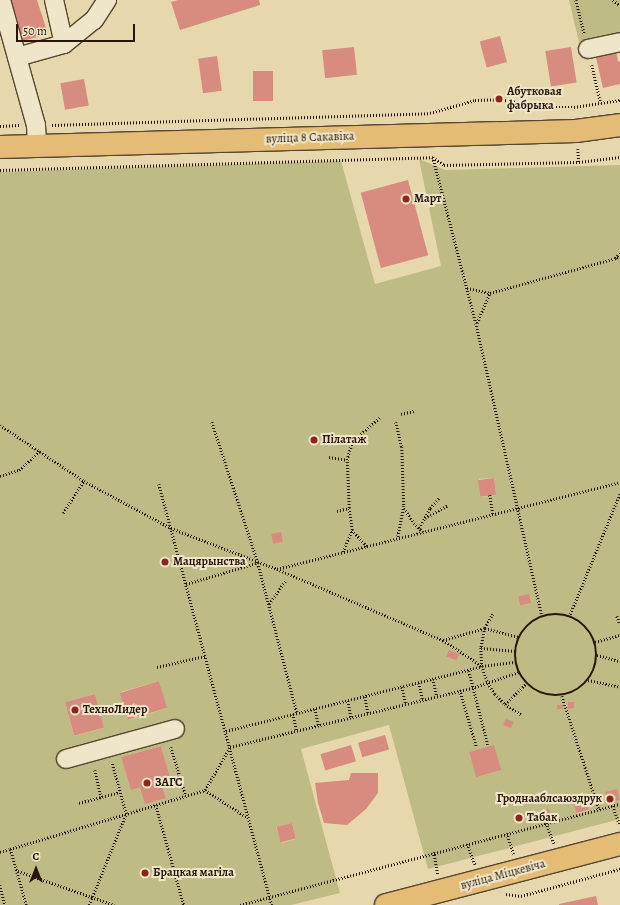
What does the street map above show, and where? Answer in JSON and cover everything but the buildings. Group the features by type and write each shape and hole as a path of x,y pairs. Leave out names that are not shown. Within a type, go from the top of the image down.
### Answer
{"main road":[{"name":"вуліца 8 Сакавіка","path":"0,147 36,135 576,131 620,126"},
{"name":"вуліца Міцкевіча","path":"386,905 620,844"}],"lane":[{"path":"1,0 36,135"},
{"path":"54,0 64,44"},
{"path":"17,57 64,44 94,20 107,0"},
{"path":"588,49 620,42"},
{"path":"66,758 170,730"}],"path":[{"path":"613,0 620,5"},
{"path":"0,126 36,135 430,113 475,100 499,99 544,107 574,107 620,100"},
{"path":"0,170 433,157 444,165 580,162 620,157"},
{"path":"433,157 476,324 542,617"},
{"path":"615,258 620,253"},
{"path":"467,288 490,293 620,257"},
{"path":"476,324 490,293"},
{"path":"401,414 414,411"},
{"path":"343,552 352,530 349,508 348,451 354,440 380,417"},
{"path":"212,422 258,563 297,713"},
{"path":"396,422 402,448 404,506 398,538"},
{"path":"0,425 84,481 171,528 258,563 277,569 443,640 482,666"},
{"path":"0,476 19,470 40,451"},
{"path":"329,457 347,460"},
{"path":"63,513 84,481"},
{"path":"277,569 620,482"},
{"path":"159,484 272,905"},
{"path":"569,617 620,493"},
{"path":"490,496 493,514"},
{"path":"419,528 430,508 439,498"},
{"path":"424,518 448,505"},
{"path":"404,506 407,515 424,532"},
{"path":"337,511 349,508"},
{"path":"352,530 367,546"},
{"path":"186,584 258,563"},
{"path":"269,604 286,580"},
{"path":"493,614 485,628 481,648 482,666 488,683 505,704 522,715"},
{"path":"556,614 569,617 580,622 589,631 595,642 597,655 593,672 581,688 562,696 543,694 526,684 519,672 516,662 515,651 519,637 529,625 542,617 556,614"},
{"path":"618,616 620,624"},
{"path":"443,640 485,628 519,637"},
{"path":"595,642 620,635"},
{"path":"481,648 515,651"},
{"path":"597,655 620,661"},
{"path":"157,667 206,656"},
{"path":"226,731 468,671 482,666 516,662"},
{"path":"468,671 488,745"},
{"path":"0,852 205,790 230,748 472,688 519,672"},
{"path":"433,679 437,696"},
{"path":"588,680 620,687"},
{"path":"419,683 423,700"},
{"path":"505,704 526,684"},
{"path":"402,687 406,704"},
{"path":"460,690 477,748"},
{"path":"365,696 368,713"},
{"path":"562,696 599,809"},
{"path":"348,701 351,717"},
{"path":"315,709 319,726"},
{"path":"293,714 297,731"},
{"path":"170,730 186,796"},
{"path":"90,905 126,814 108,747"},
{"path":"106,767 113,765"},
{"path":"100,768 94,770 101,797"},
{"path":"205,790 249,818"},
{"path":"79,803 120,792"},
{"path":"240,905 434,852 620,804"},
{"path":"156,805 184,905"},
{"path":"613,806 620,825"},
{"path":"546,823 554,846"},
{"path":"507,834 515,858"},
{"path":"467,844 475,865"},
{"path":"10,848 18,871 26,905"},
{"path":"434,852 438,874"},
{"path":"502,894 521,896 620,868"},
{"path":"18,871 114,905"},
{"path":"0,885 5,905"}],"shaded area":[{"path":"569,0 620,0 620,32 579,42"},
{"path":"419,159 445,170 620,165 620,819 428,869 389,725 301,749 340,893 291,905 0,905 0,172 341,161 375,284 441,266","holes":["494,478 496,495 480,497 479,479","159,681 167,708 129,720 121,692","95,694 104,728 74,736 65,702","161,746 170,777 160,780 166,798 140,787 131,789 121,757","469,753 501,770 477,777","586,800 589,810 577,814 574,804","292,823 296,839 281,843 276,827"]}],"place":[{"name":"Абутковая фабрыка","path":"499,99"},
{"name":"Март","path":"406,199"},
{"name":"Пілатаж","path":"314,440"},
{"name":"Мацярынства","path":"165,562"},
{"name":"ТехноЛидер","path":"75,710"},
{"name":"ЗАГС","path":"147,783"},
{"name":"Гроднааблсаюздрук","path":"610,799"},
{"name":"Табак","path":"519,818"},
{"name":"Брацкая магіла","path":"145,873"}]}
